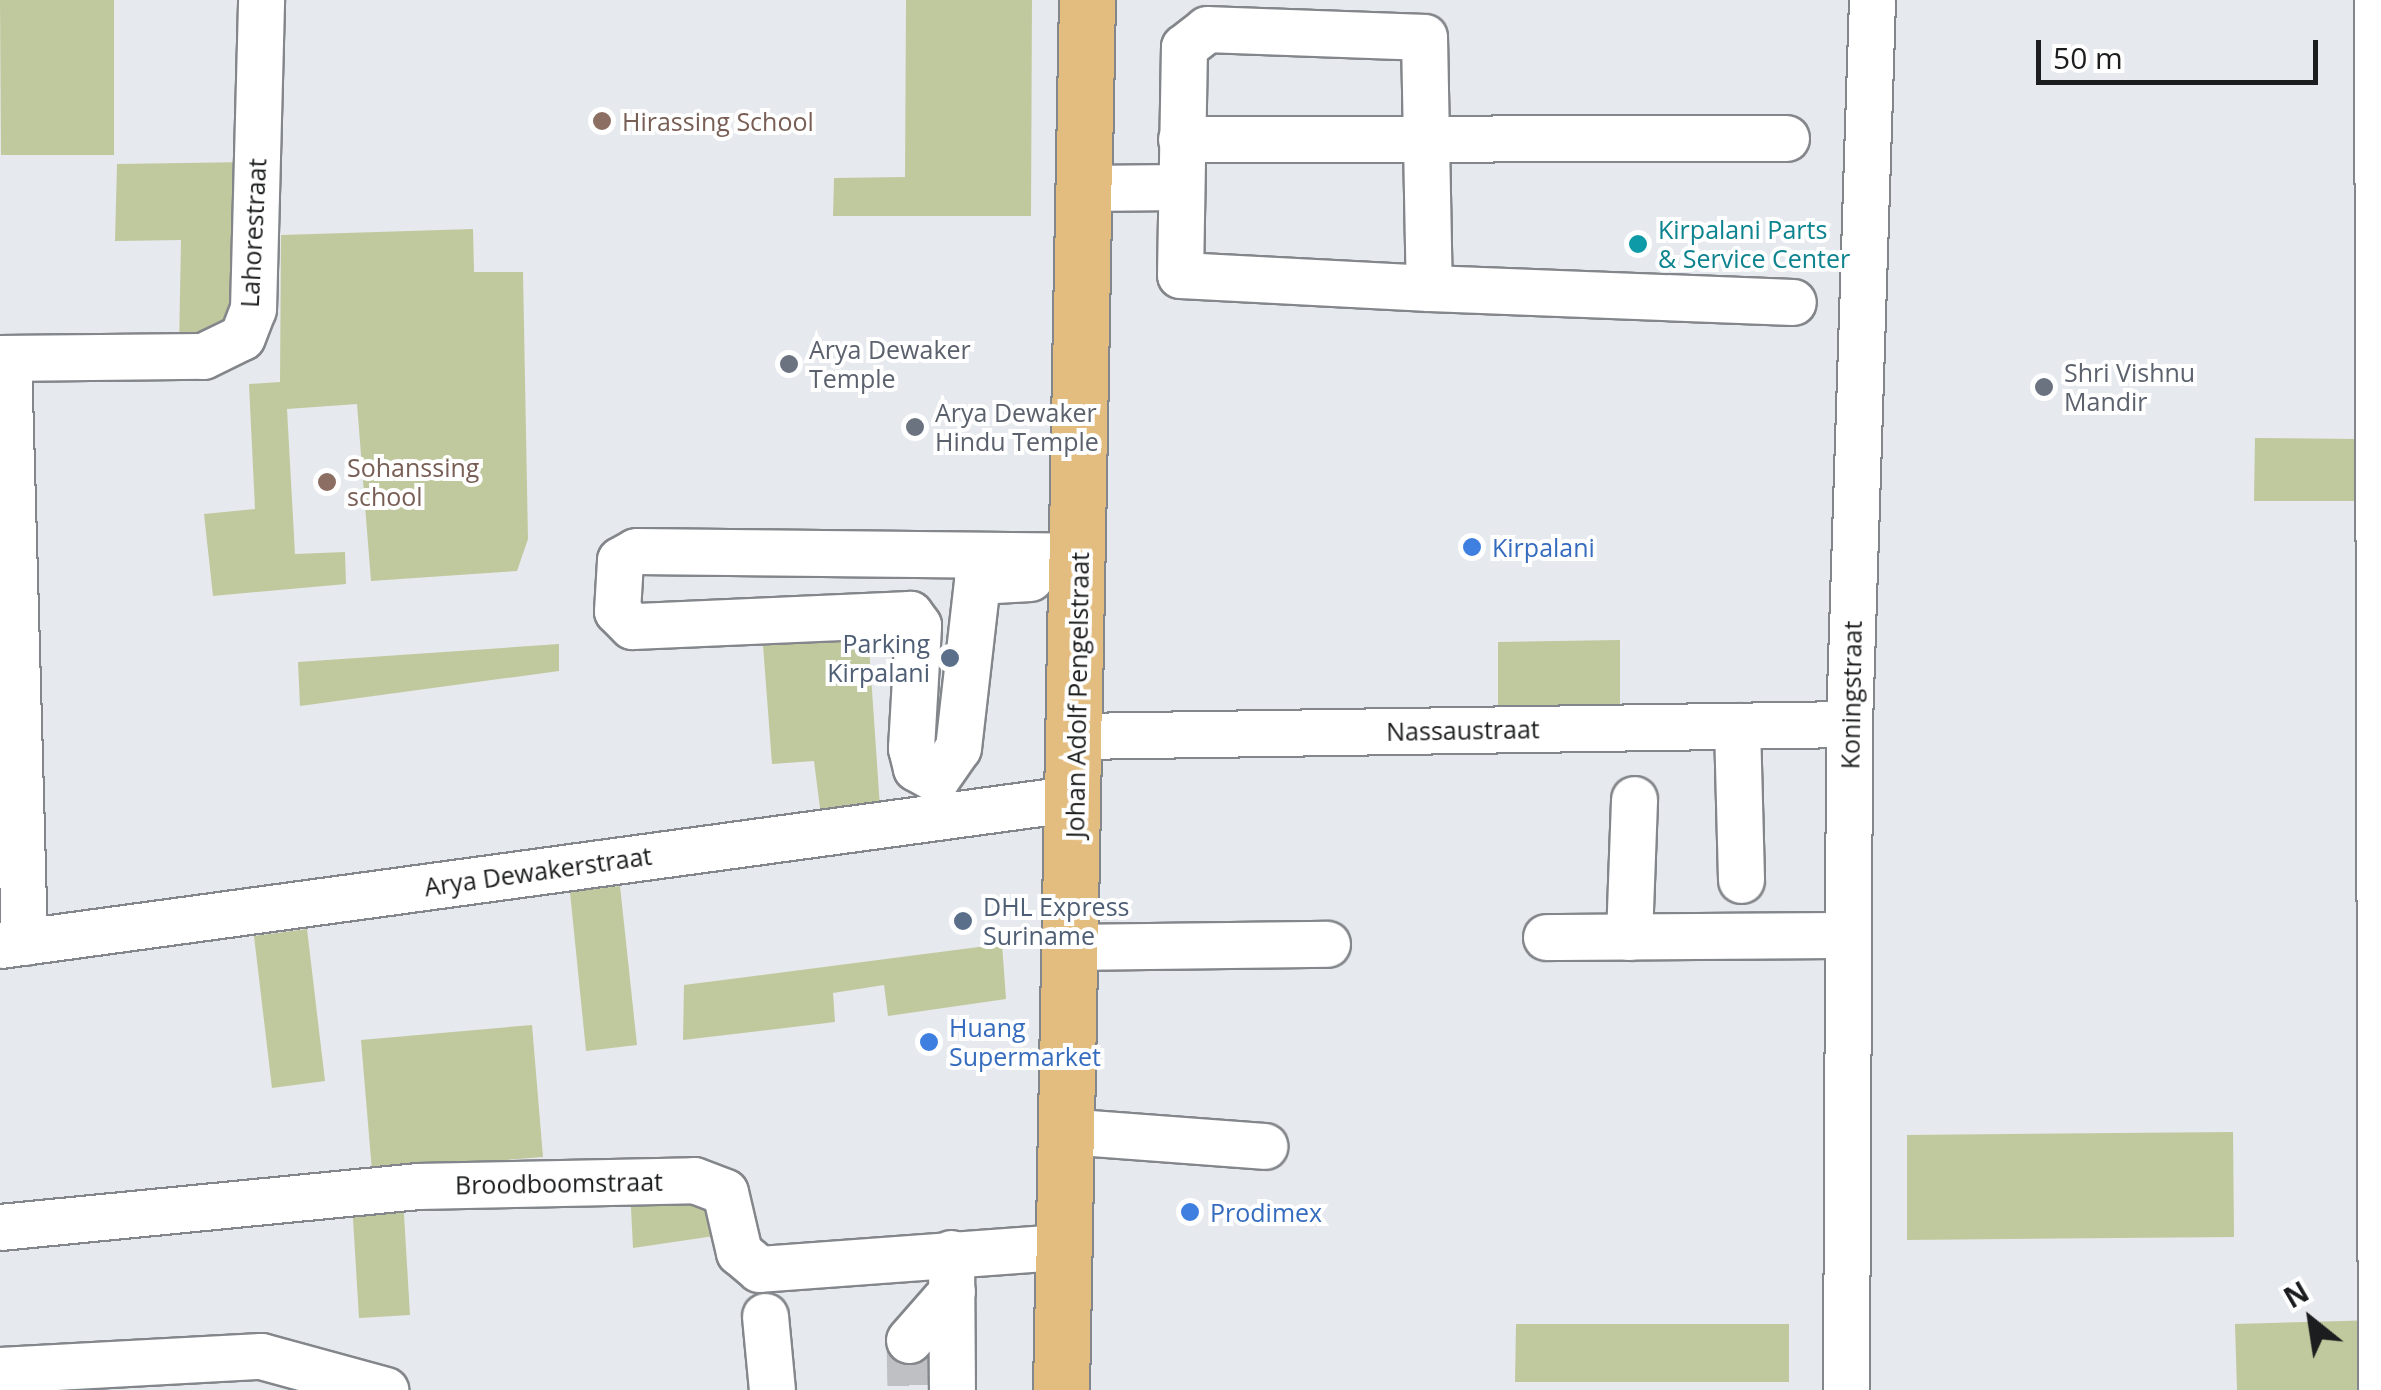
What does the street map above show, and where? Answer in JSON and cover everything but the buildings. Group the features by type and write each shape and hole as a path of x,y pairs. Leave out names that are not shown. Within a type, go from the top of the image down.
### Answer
{"main road":[{"name":"Johan Adolf Pengelstraat","path":"1061,1390 1076,798 1087,0"}],"street":[{"name":"Lahorestraat","path":"4,358 203,356 242,337 253,309 261,0"},
{"name":"Koningstraat","path":"1846,1390 1849,724 1872,0"},
{"path":"2376,0 2381,1390"},
{"path":"1429,288 1422,18 1207,29 1184,47 1178,272 1186,281 1793,302"},
{"path":"1180,139 1425,142 1786,138"},
{"path":"1084,188 1179,187"},
{"path":"4,358 12,944"},
{"path":"938,797 916,768 911,748 918,625 910,614 632,626 617,612 622,557 1079,568"},
{"path":"938,797 958,748 978,579 1079,568"},
{"name":"Nassaustraat","path":"1077,736 1849,724"},
{"path":"1738,726 1741,880"},
{"name":"Arya Dewakerstraat","path":"12,944 938,797 1076,798"},
{"path":"1628,936 1634,799"},
{"path":"1546,936 1848,935"},
{"path":"1071,947 1327,944"},
{"path":"1066,1131 1264,1146"},
{"name":"Broodboomstraat","path":"0,1227 417,1186 694,1180 725,1192 739,1252 759,1269 952,1272 1062,1247"},
{"path":"910,1340 952,1272"},
{"path":"952,1272 952,1390"},
{"path":"764,1316 772,1390"},
{"path":"0,1370 275,1373 385,1390"}],"green space":[{"path":"0,0 114,0 114,155 1,155"},
{"path":"906,0 1032,0 1031,216 833,216 834,178 905,177"},
{"path":"250,162 247,308 179,348 181,240 115,241 117,164"},
{"path":"473,229 474,272 523,272 528,539 517,571 371,581 357,404 287,409 295,554 345,552 346,584 213,596 204,514 255,509 249,384 280,382 281,235"},
{"path":"2255,438 2358,439 2358,501 2254,501"},
{"path":"868,632 880,807 821,816 814,761 772,764 763,645"},
{"path":"1620,640 1620,713 1498,716 1498,642"},
{"path":"559,644 559,671 300,706 298,662"},
{"path":"620,886 637,1045 586,1051 570,892"},
{"path":"307,929 325,1081 272,1088 254,936"},
{"path":"1002,944 1006,999 888,1016 884,985 833,993 835,1022 683,1040 684,985"},
{"path":"532,1025 543,1157 372,1171 361,1040"},
{"path":"2233,1132 2234,1237 1907,1240 1907,1135"},
{"path":"630,1188 707,1191 721,1235 633,1248"},
{"path":"403,1198 410,1315 359,1318 352,1202"},
{"path":"2379,1320 2381,1390 2237,1390 2235,1324"},
{"path":"1516,1324 1789,1324 1789,1382 1515,1382"}],"tunnel":[{"path":"909,1340 910,1390"}],"place":[{"name":"Hirassing School","path":"602,121"},
{"name":"Kirpalani Parts & Service Center","path":"1638,244"},
{"name":"Arya Dewaker Temple","path":"789,364"},
{"name":"Shri Vishnu Mandir","path":"2044,387"},
{"name":"Arya Dewaker Hindu Temple","path":"915,427"},
{"name":"Sohanssing school","path":"327,482"},
{"name":"Kirpalani","path":"1472,547"},
{"name":"Parking Kirpalani","path":"950,658"},
{"name":"DHL Express Suriname","path":"963,921"},
{"name":"Huang Supermarket","path":"929,1042"},
{"name":"Prodimex","path":"1190,1212"}]}
